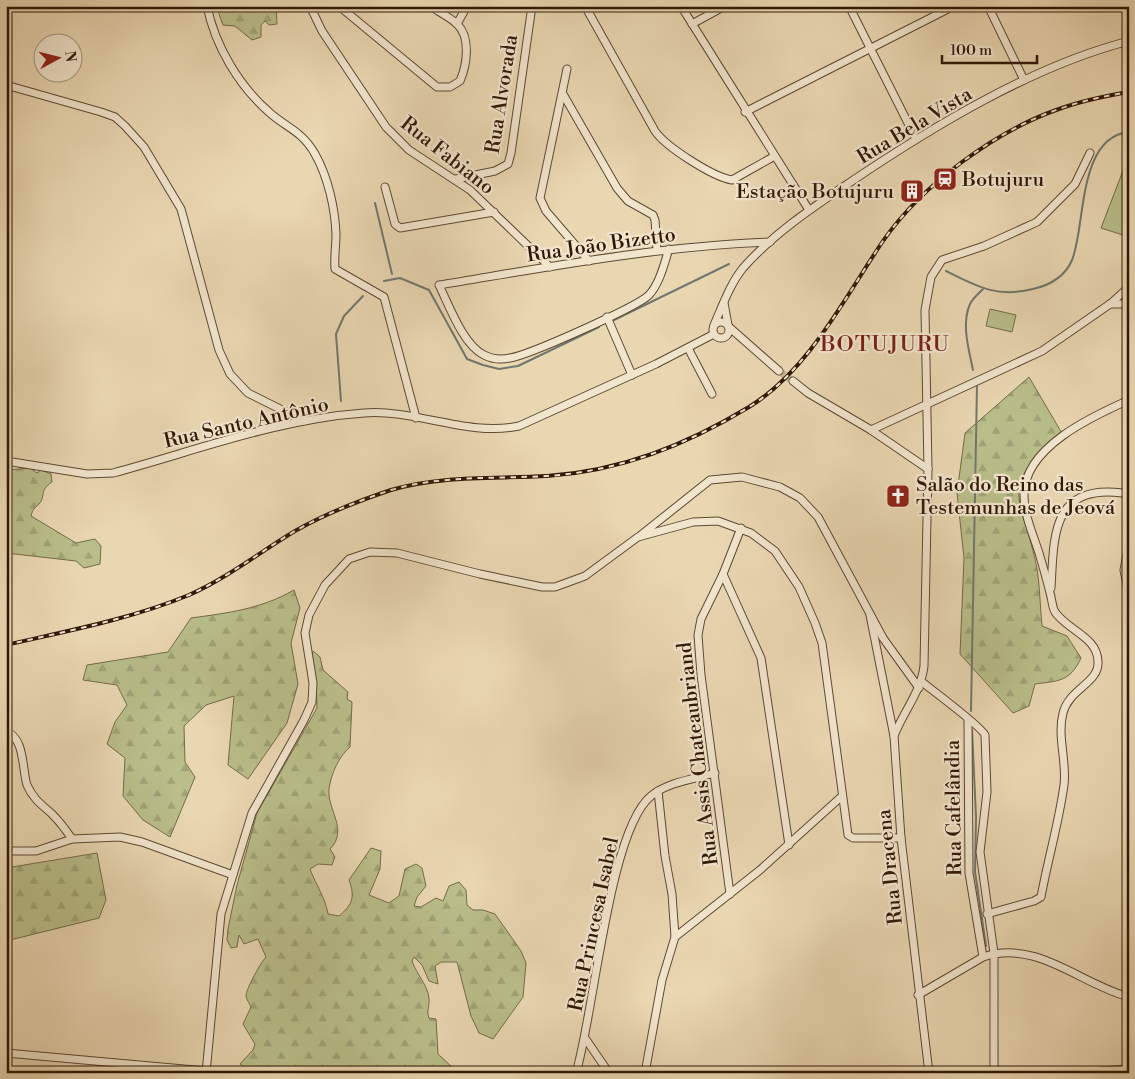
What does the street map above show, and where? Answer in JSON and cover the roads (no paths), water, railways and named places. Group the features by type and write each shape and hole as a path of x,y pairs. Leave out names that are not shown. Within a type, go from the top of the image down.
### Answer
{"street":[{"path":"207,6 214,33 229,64 270,113 294,129 317,158 325,177 336,233 334,269 384,297 416,418"},
{"name":"Rua Fabiano","path":"310,6 322,32 386,127 409,150 456,179 494,212 550,267"},
{"path":"338,6 437,87 442,88 457,84 463,74 466,40 457,24 430,6"},
{"path":"457,24 467,6"},
{"name":"Rua Alvorada","path":"456,179 495,171 508,164 512,153 532,6"},
{"path":"585,6 655,131 666,144 710,172 732,180 773,157"},
{"path":"681,6 773,157 808,210"},
{"path":"692,24 725,6"},
{"path":"849,6 916,139"},
{"path":"745,112 871,50 954,6"},
{"path":"988,6 1024,80"},
{"name":"Rua Bela Vista","path":"714,334 714,325 724,301 742,270 770,242 808,210 916,139 1024,80 1092,50 1129,41"},
{"path":"567,68 540,198 546,211 589,261"},
{"path":"6,85 101,112 115,117 126,126 161,174 184,215 219,350 230,374 248,393 304,421"},
{"path":"563,94 617,188 628,201 651,213 655,218 657,250"},
{"path":"921,685 928,469 926,292 934,271 942,260 984,246 1037,222 1075,184 1090,153"},
{"path":"385,187 394,224 400,228 494,212"},
{"name":"Rua João Bizetto","path":"607,317 524,354 512,358 493,358 482,354 465,337 438,285 657,250 719,244 770,242"},
{"path":"632,375 607,317 648,295 658,280 669,249"},
{"path":"871,430 1032,356 1110,304 1129,287"},
{"path":"724,301 728,329"},
{"path":"1110,304 1129,304"},
{"path":"714,325 721,321 779,371"},
{"path":"714,334 719,338 728,329"},
{"name":"Rua Santo Antônio","path":"6,461 87,474 107,474 304,421 376,412 482,428 508,428 519,426 632,375 714,334"},
{"path":"688,348 712,394"},
{"path":"793,382 808,393 871,430 928,469"},
{"path":"987,914 1034,901 1041,896 1064,786 1061,742 1063,711 1076,690 1095,676 1098,669 1095,650 1055,611 1029,524 1024,494 1026,481 1040,458 1069,431 1091,417 1129,400"},
{"path":"6,1053 206,1072 221,914 252,812 312,702 312,683 305,633 309,615 325,585 349,559 370,552 397,553 480,574 549,588 569,584 585,576 710,480 742,477 754,479 780,487 800,498 818,517 870,615 900,663 921,685 968,720"},
{"path":"1050,594 1054,535 1063,514 1086,495 1108,491 1122,493"},
{"path":"638,537 704,520 718,521 741,528 775,551 799,587 815,622 822,644 841,797 849,836 853,838 901,838"},
{"name":"Rua Assis Chateaubriand","path":"730,894 701,675 698,635 702,619 723,574 741,528"},
{"path":"1129,543 1124,570 1129,595"},
{"path":"723,574 761,658 789,844"},
{"name":"Rua Dracena","path":"870,615 894,736 901,838 918,996 929,1073"},
{"name":"Rua Dracena","path":"894,736 903,713 921,685"},
{"name":"Rua Cafelândia","path":"968,720 980,727 985,738 987,792 980,847 987,914 994,953 994,1073"},
{"name":"Rua Cafelândia","path":"968,720 969,873 983,957"},
{"path":"6,732 11,734 18,742 27,784 33,796 59,821 72,839"},
{"name":"Rua Princesa Isabel","path":"576,1073 585,1038 610,900 638,811 644,802 658,791 715,773"},
{"path":"645,1073 662,980 674,937 672,894 665,856 658,791"},
{"path":"674,937 730,894 841,797"},
{"path":"6,851 36,851 72,839 108,836 130,839 232,875"},
{"path":"918,996 983,957 994,953 1034,956 1129,997"},
{"path":"585,1038 609,1073"},
{"path":"1101,1071 1129,1069"}],"waterway":[{"path":"946,271 978,286 1009,292 1033,289 1061,276 1072,260 1086,185 1100,149 1112,138 1129,132"},
{"path":"375,203 392,274"},
{"path":"614,320 729,264"},
{"path":"384,281 400,278 429,290 467,359 499,369 518,366 599,327"},
{"path":"973,370 966,320 971,302 983,289"},
{"path":"341,401 336,334 344,316 363,296"},
{"path":"971,711 977,385"},
{"path":"972,730 976,817 975,872 986,946"}],"tunnel":[{"path":"779,371 793,381"}],"railway":[{"path":"6,645 122,618 189,595 230,573 306,525 342,508 391,490 429,482 468,478 547,476 574,473 627,462 652,454 701,433 749,407 770,392 790,373 824,331 883,241 899,220 939,180 985,146 1035,119 1076,104 1129,92"}],"place":[{"name":"Botujuru","path":"945,179"},
{"name":"Estação Botujuru","path":"912,191"},
{"name":"Salão do Reino das Testemunhas de Jeová","path":"898,496"}],"district":[{"name":"BOTUJURU","path":"885,343"}]}
